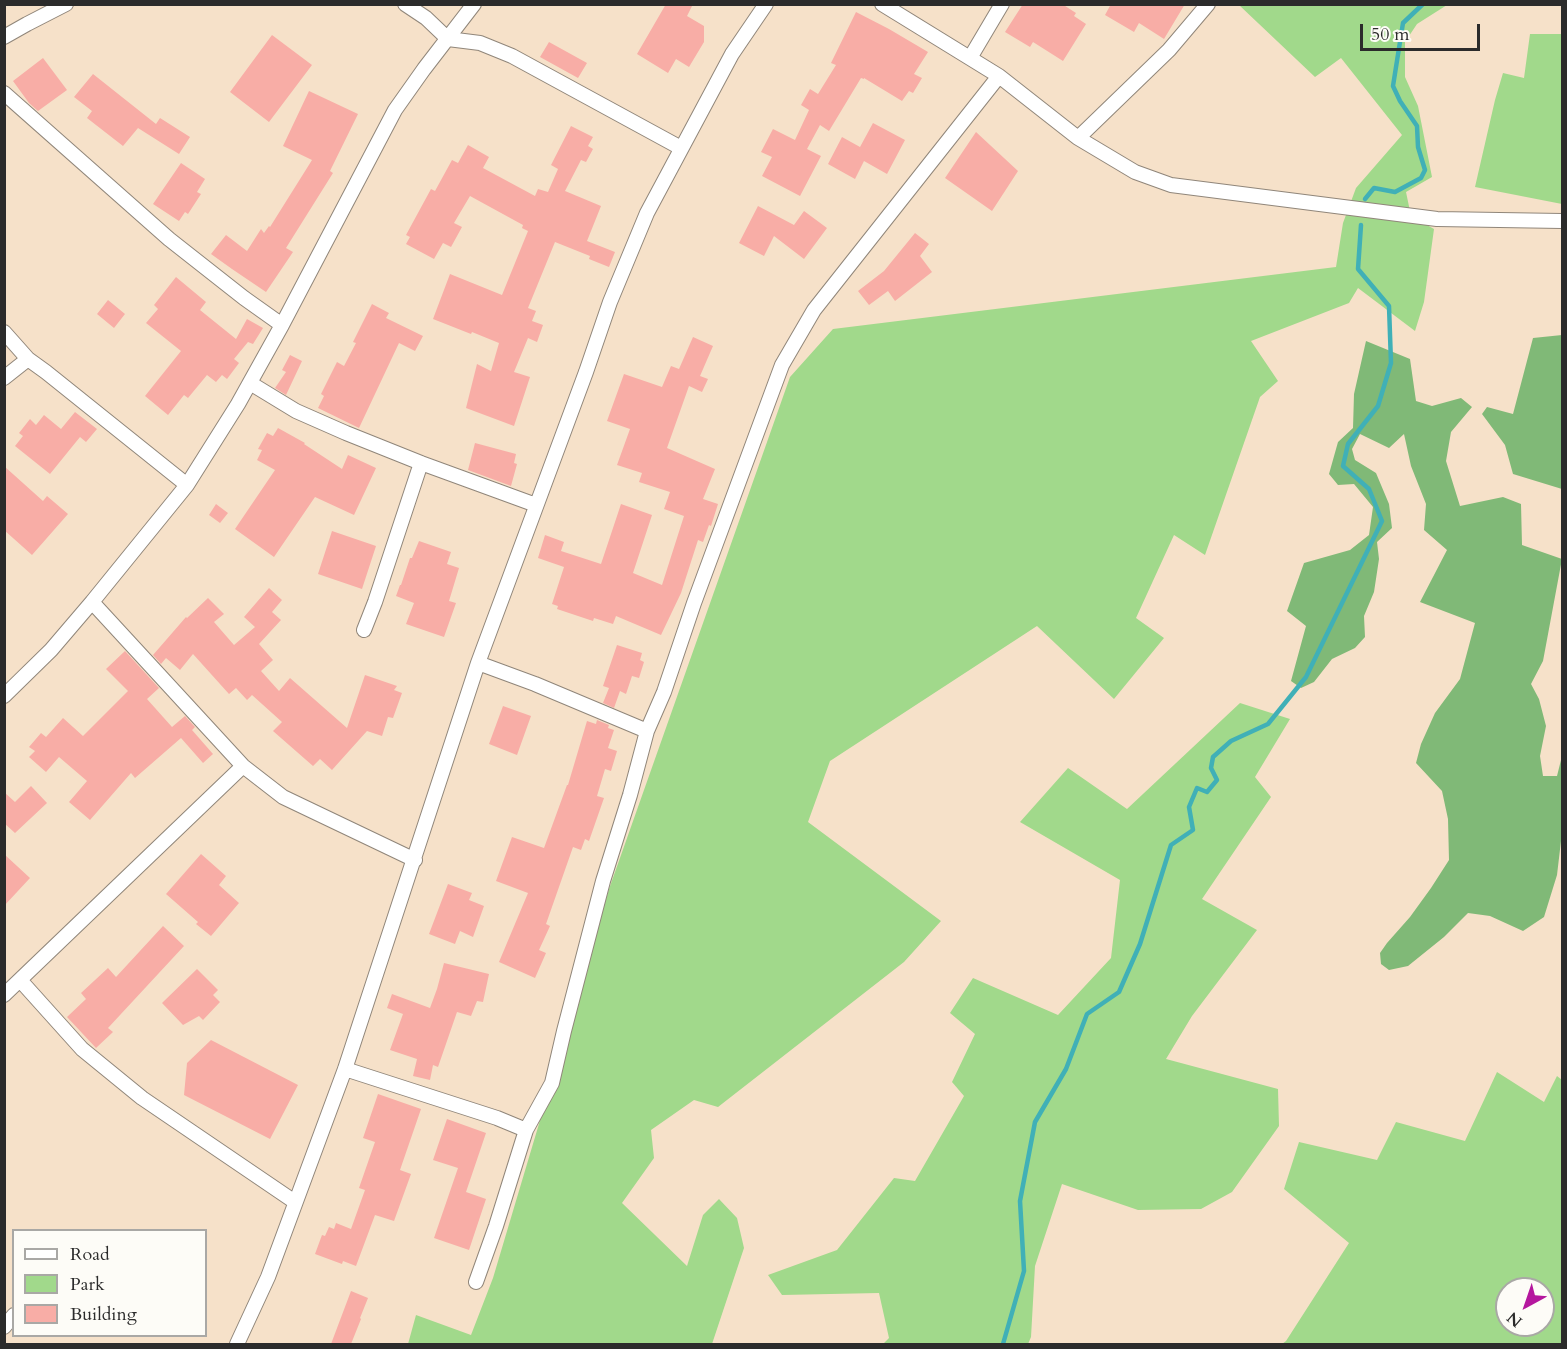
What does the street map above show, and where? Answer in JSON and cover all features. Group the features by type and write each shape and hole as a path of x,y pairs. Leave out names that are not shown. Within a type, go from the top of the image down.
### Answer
{"street":[{"path":"4,38 66,4"},
{"path":"405,4 426,18 448,39 480,43 512,56 681,148"},
{"path":"4,696 51,650 187,485 250,383 395,110 474,4"},
{"path":"237,1344 268,1276 345,1069 478,663 610,302 646,213 732,54 766,4"},
{"path":"882,4 999,76 1078,138 1135,172 1171,185 1437,219 1563,221"},
{"path":"970,58 1002,4"},
{"path":"1078,138 1169,50 1208,4"},
{"path":"476,1282 526,1130 552,1083 603,881 647,731 664,692 694,603 782,365 814,310 999,76"},
{"path":"4,93 169,239 282,325"},
{"path":"4,332 28,359 187,485"},
{"path":"4,378 28,359"},
{"path":"250,383 296,411 346,433 536,505"},
{"path":"364,630 421,463"},
{"path":"92,602 243,766 283,797 415,860"},
{"path":"478,663 647,731"},
{"path":"4,995 243,766"},
{"path":"20,980 82,1049 142,1098 295,1202"},
{"path":"345,1069 526,1130"}],"green space":[{"path":"1239,5 1447,5 1417,24 1405,42 1405,77 1418,106 1432,177 1406,192 1411,216 1434,229 1424,302 1415,331 1358,288 1349,303 1251,341 1278,381 1260,397 1205,555 1174,535 1136,618 1164,638 1114,699 1037,626 830,761 808,822 941,921 904,962 718,1107 694,1100 651,1130 654,1158 622,1203 687,1266 703,1215 719,1199 737,1218 744,1248 712,1344 408,1344 416,1315 471,1335 493,1278 609,889 790,377 833,329 1336,267 1343,223 1356,188 1402,135 1341,58 1315,77"},
{"path":"1530,34 1562,34 1562,204 1475,187 1503,73 1524,78"},
{"path":"1562,335 1562,489 1513,474 1505,445 1482,414 1487,407 1513,414 1533,338"},
{"path":"1366,341 1410,359 1416,401 1432,406 1461,398 1472,407 1451,432 1446,461 1460,506 1503,497 1521,504 1522,545 1562,559 1543,661 1531,684 1539,699 1546,726 1540,756 1543,776 1557,776 1562,756 1562,840 1557,875 1544,917 1523,931 1490,916 1468,913 1444,937 1408,966 1389,970 1381,964 1380,953 1410,917 1449,860 1448,819 1442,791 1416,763 1421,744 1435,713 1460,679 1475,623 1420,602 1447,550 1424,530 1426,504 1411,466 1404,434 1389,448 1360,434 1352,449 1355,460 1376,473 1389,504 1392,528 1377,542 1379,559 1374,592 1364,616 1365,637 1355,648 1332,659 1314,682 1301,688 1291,681 1306,626 1287,611 1304,563 1350,550 1369,535 1373,507 1354,484 1338,485 1329,474 1338,442 1353,428 1354,394"},
{"path":"1240,703 1290,719 1255,777 1271,797 1202,899 1257,930 1192,1016 1166,1059 1278,1089 1279,1126 1232,1192 1201,1209 1138,1210 1062,1184 1035,1266 1031,1337 1028,1344 883,1344 889,1338 879,1293 782,1295 768,1275 837,1250 894,1178 915,1181 964,1096 952,1082 975,1034 950,1013 973,978 1058,1015 1111,958 1120,880 1020,822 1068,768 1127,809"},
{"path":"1497,1072 1544,1102 1557,1076 1562,1080 1562,1344 1282,1344 1349,1243 1284,1189 1299,1142 1377,1160 1396,1122 1465,1141"}],"building":[{"path":"666,4 693,4 687,16 704,26 704,42 689,67 676,59 668,73 637,54"},
{"path":"1023,4 1062,4 1076,13 1074,16 1086,24 1063,61 1033,42 1030,47 1005,32"},
{"path":"1111,4 1185,4 1164,39 1139,23 1134,32 1105,15"},
{"path":"856,12 928,52 914,74 922,78 913,93 909,91 902,101 861,78 829,131 820,125 807,149 821,156 800,196 762,176 772,157 761,152 773,129 795,140 809,110 801,105 810,89 818,94 836,65 831,63"},
{"path":"272,35 312,65 269,122 230,92"},
{"path":"549,42 587,63 578,78 540,57"},
{"path":"43,58 67,90 38,111 13,81"},
{"path":"93,74 156,124 160,118 190,137 179,154 138,128 123,146 87,118 92,111 74,97"},
{"path":"309,91 358,114 330,171 333,173 286,248 293,252 266,292 211,254 226,235 247,251 261,229 264,233 270,227 312,160 283,146"},
{"path":"873,123 905,140 887,174 864,161 855,179 828,164 842,137 860,147"},
{"path":"571,126 593,137 588,146 593,149 586,162 581,160 565,191 601,206 587,241 615,252 609,267 589,259 590,256 555,242 528,308 536,311 532,321 543,325 537,342 528,338 514,372 530,377 514,426 466,408 477,364 491,371 499,343 433,319 450,274 502,295 528,231 522,228 523,225 470,196 454,223 462,227 451,247 443,243 434,259 406,244 410,237 406,235 431,189 435,191 452,160 458,163 468,145 489,157 483,168 535,196 538,189 548,192 558,169 551,165"},
{"path":"976,132 1018,171 992,211 945,178"},
{"path":"181,163 205,179 197,192 201,194 188,214 185,212 179,221 153,204"},
{"path":"758,206 794,225 804,211 827,228 804,259 774,236 764,256 739,243"},
{"path":"915,233 929,244 920,256 932,272 895,301 888,291 869,305 858,291 884,271"},
{"path":"176,277 206,302 200,310 236,339 247,319 263,328 253,344 248,342 234,359 239,363 227,379 222,375 216,382 207,375 188,398 184,395 168,415 145,396 181,351 146,323 158,309 154,305"},
{"path":"108,300 125,314 114,328 97,314"},
{"path":"372,304 389,313 386,318 423,336 415,351 399,343 359,428 318,408 324,396 321,394 337,362 344,366"},
{"path":"693,337 713,346 700,376 708,379 702,392 689,386 667,448 715,469 703,499 718,504 703,542 698,540 681,593 661,635 616,616 613,624 594,618 593,621 557,609 558,606 552,604 564,567 538,558 545,535 564,542 561,551 601,564 621,504 652,515 633,573 662,585 684,516 664,509 670,492 639,482 642,473 617,465 630,429 607,421 624,374 662,387 671,366 679,369"},
{"path":"290,355 302,361 286,395 275,388 286,372 282,370"},
{"path":"75,412 97,429 86,442 80,437 50,474 15,446 23,436 19,433 30,419 36,425 44,415 61,429"},
{"path":"278,428 305,443 342,469 348,455 376,468 354,515 315,497 274,557 235,529 275,470 257,460 262,450 258,449 267,433 273,436"},
{"path":"475,443 516,454 514,463 517,464 511,486 468,470"},
{"path":"4,466 43,501 47,496 68,514 32,555 4,530"},
{"path":"216,504 228,513 220,523 209,515"},
{"path":"332,531 376,546 362,589 318,574"},
{"path":"419,541 451,552 447,564 459,568 449,601 456,603 444,637 406,624 414,603 396,596"},
{"path":"269,588 282,600 272,612 281,620 259,644 273,660 261,671 279,691 290,678 347,728 365,675 397,686 394,690 402,693 393,718 388,717 382,736 367,731 332,770 320,759 313,766 273,731 282,722 252,695 247,700 236,688 229,694 193,654 180,670 166,658 161,664 153,655 186,617 208,598 224,614 214,622 234,645 255,627 244,617"},
{"path":"617,645 642,653 640,660 644,662 639,678 632,676 626,694 620,691 614,708 603,703 609,688 603,686"},
{"path":"125,651 159,688 147,699 172,727 185,716 195,727 192,730 213,754 203,763 181,738 135,778 131,773 90,820 69,802 87,781 59,757 46,772 29,757 35,751 29,747 41,733 46,737 63,718 83,736 128,691 106,669"},
{"path":"503,706 531,716 517,755 489,744"},
{"path":"597,720 614,730 608,748 617,751 611,771 605,769 597,796 604,798 589,841 585,839 581,850 573,847 546,924 550,926 539,950 546,953 535,978 499,962 528,893 496,881 512,837 544,848 568,785 587,721 596,724"},
{"path":"31,786 47,803 15,833 4,823 4,792 15,802"},
{"path":"4,854 30,878 4,906"},
{"path":"201,854 226,876 219,885 239,903 211,936 166,894"},
{"path":"448,884 472,893 469,900 484,906 473,937 460,931 455,944 429,934"},
{"path":"163,926 184,946 108,1028 113,1032 96,1048 67,1017 86,999 81,993 108,968 116,977"},
{"path":"444,963 489,974 483,1002 477,1001 471,1016 457,1012 438,1067 433,1065 430,1080 413,1076 417,1059 390,1050 403,1014 387,1008 392,994 430,1008"},
{"path":"197,969 218,990 213,995 220,1002 203,1020 199,1016 183,1025 162,1003"},
{"path":"211,1040 298,1085 270,1139 184,1095 187,1063"},
{"path":"378,1094 421,1109 400,1170 411,1174 394,1221 375,1215 356,1266 343,1261 342,1264 315,1254 322,1235 325,1236 329,1227 334,1229 336,1223 351,1229 365,1190 359,1188 375,1142 363,1138"},
{"path":"447,1119 486,1133 466,1192 486,1199 469,1250 434,1238 458,1168 433,1160"},
{"path":"351,1291 368,1298 361,1319 351,1344 331,1344"}],"waterway":[{"path":"1365,199 1374,188 1395,192 1421,178 1425,170 1418,147 1417,126 1393,86 1403,23 1423,4"},
{"path":"1003,1344 1024,1271 1020,1201 1035,1122 1066,1069 1087,1014 1119,992 1140,944 1171,845 1193,830 1189,807 1197,788 1207,792 1217,780 1211,768 1213,757 1231,741 1268,724 1306,677 1382,521 1369,489 1343,466 1348,444 1378,406 1391,363 1389,306 1358,269 1361,225"}]}
